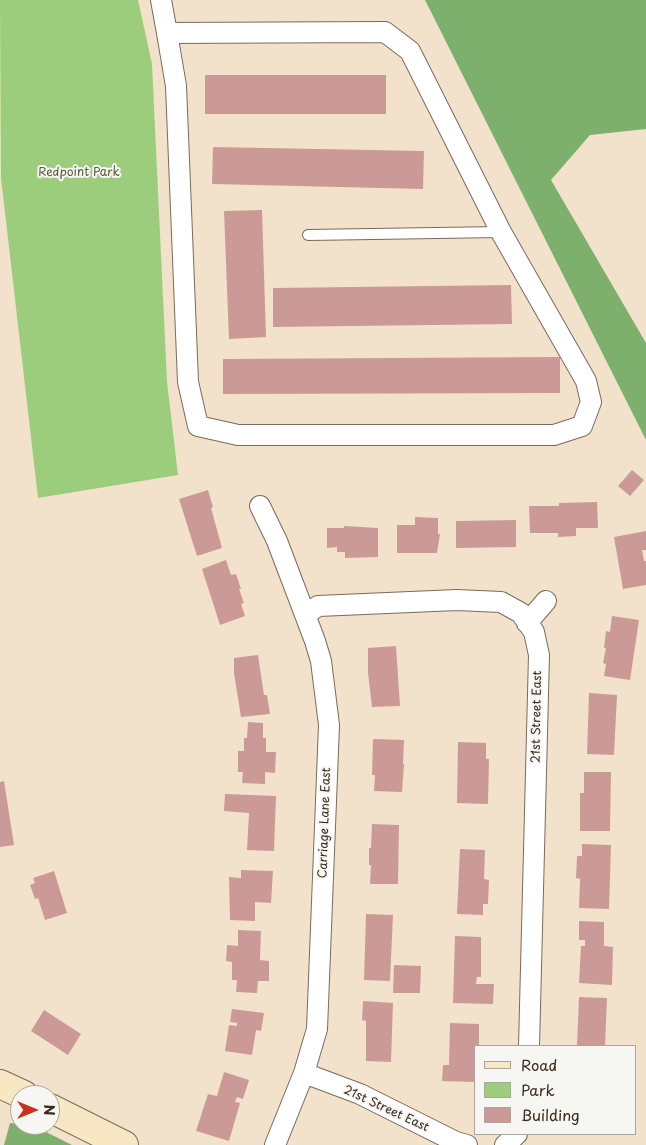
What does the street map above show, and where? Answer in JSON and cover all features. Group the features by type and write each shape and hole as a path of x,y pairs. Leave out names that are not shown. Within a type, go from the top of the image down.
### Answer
{"main road":[{"path":"60,1113 124,1145"}],"street":[{"path":"161,0 176,86 188,382 198,426 238,435 554,435 582,426 591,402 586,381 501,232 410,51 384,32 167,33"},
{"name":"Carriage Lane East","path":"260,506 277,542 321,661 329,725 317,1029 304,1073 275,1145"},
{"name":"21st Street East","path":"305,615 318,606 457,600 501,602 521,613 534,632 539,655 529,1045"},
{"path":"527,622 546,601"},
{"name":"21st Street East","path":"304,1073 360,1094 456,1142 467,1145"},
{"path":"505,1145 516,1135"}],"lane":[{"path":"308,235 501,232"}],"green space":[{"name":"Redpoint Park","path":"0,0 138,0 152,64 167,382 178,475 38,498 1,178"},
{"path":"425,0 646,0 646,129 590,135 551,180 646,343 646,440"},
{"path":"10,1123 10,1135 52,1135 72,1145 4,1145"}],"building":[{"path":"205,75 386,75 386,114 205,114"},
{"path":"213,147 424,151 423,189 212,184"},
{"path":"262,210 266,337 229,339 224,211"},
{"path":"511,285 512,324 273,327 273,288"},
{"path":"560,357 560,393 223,394 223,359"},
{"path":"632,470 644,480 630,496 618,486"},
{"path":"208,490 222,548 197,556 179,499"},
{"path":"597,502 598,528 576,528 576,536 558,537 558,533 530,533 529,506 559,506 559,503"},
{"path":"415,517 438,518 438,534 440,534 437,553 397,553 397,525 415,525"},
{"path":"516,520 516,547 456,548 456,521"},
{"path":"344,526 378,528 378,557 345,558 345,552 337,552 337,547 327,548 327,528 344,528"},
{"path":"646,531 646,550 642,550 644,561 646,561 646,585 623,589 614,537"},
{"path":"226,560 231,575 236,574 244,603 241,604 245,616 220,625 202,569"},
{"path":"612,616 639,620 630,680 604,676 606,664 603,663 606,648 604,648 606,631 610,632"},
{"path":"396,646 400,706 372,707 368,673 368,648"},
{"path":"258,655 264,695 267,695 270,714 241,717 234,673 234,658"},
{"path":"589,693 617,695 614,755 587,754"},
{"path":"248,722 263,723 263,738 266,738 266,752 276,752 275,773 265,772 265,784 242,783 243,772 238,772 238,751 244,751 244,738 247,738"},
{"path":"373,739 404,740 402,792 374,791 375,775 372,775"},
{"path":"458,742 486,743 486,759 489,759 488,804 457,803"},
{"path":"584,772 611,772 610,831 580,831 580,793 584,793"},
{"path":"4,781 14,845 0,847 0,782"},
{"path":"225,794 276,796 274,851 247,850 249,813 224,811"},
{"path":"372,824 399,825 398,884 370,884 371,865 369,865 369,848 371,848"},
{"path":"582,844 611,845 609,909 579,908 580,879 576,878 577,856 582,856"},
{"path":"460,849 485,850 484,879 489,880 488,904 483,904 483,915 457,914"},
{"path":"241,870 273,871 271,903 255,902 255,921 230,920 229,877 241,878"},
{"path":"54,871 67,913 45,920 38,898 35,899 30,885 35,883 33,878"},
{"path":"366,914 393,915 390,981 364,980"},
{"path":"579,921 604,922 604,946 613,947 612,985 579,983 581,946 585,946 585,940 579,940"},
{"path":"238,930 261,931 260,960 269,961 269,981 258,981 257,993 236,992 237,980 232,980 232,962 226,961 227,945 238,946"},
{"path":"455,936 481,937 481,977 477,977 476,984 494,984 493,1004 453,1003"},
{"path":"394,965 421,966 420,993 393,993"},
{"path":"579,997 607,998 605,1045 577,1045"},
{"path":"363,1001 393,1003 391,1062 366,1061 366,1021 362,1020"},
{"path":"232,1009 264,1013 261,1031 256,1030 252,1055 225,1051 229,1025 237,1026 237,1023 230,1022"},
{"path":"44,1010 81,1034 68,1055 31,1031"},
{"path":"450,1023 479,1024 479,1045 473,1045 473,1082 442,1081 443,1065 449,1065"},
{"path":"224,1072 249,1080 243,1099 237,1097 235,1102 240,1103 229,1141 196,1131 208,1094 217,1096"}]}
